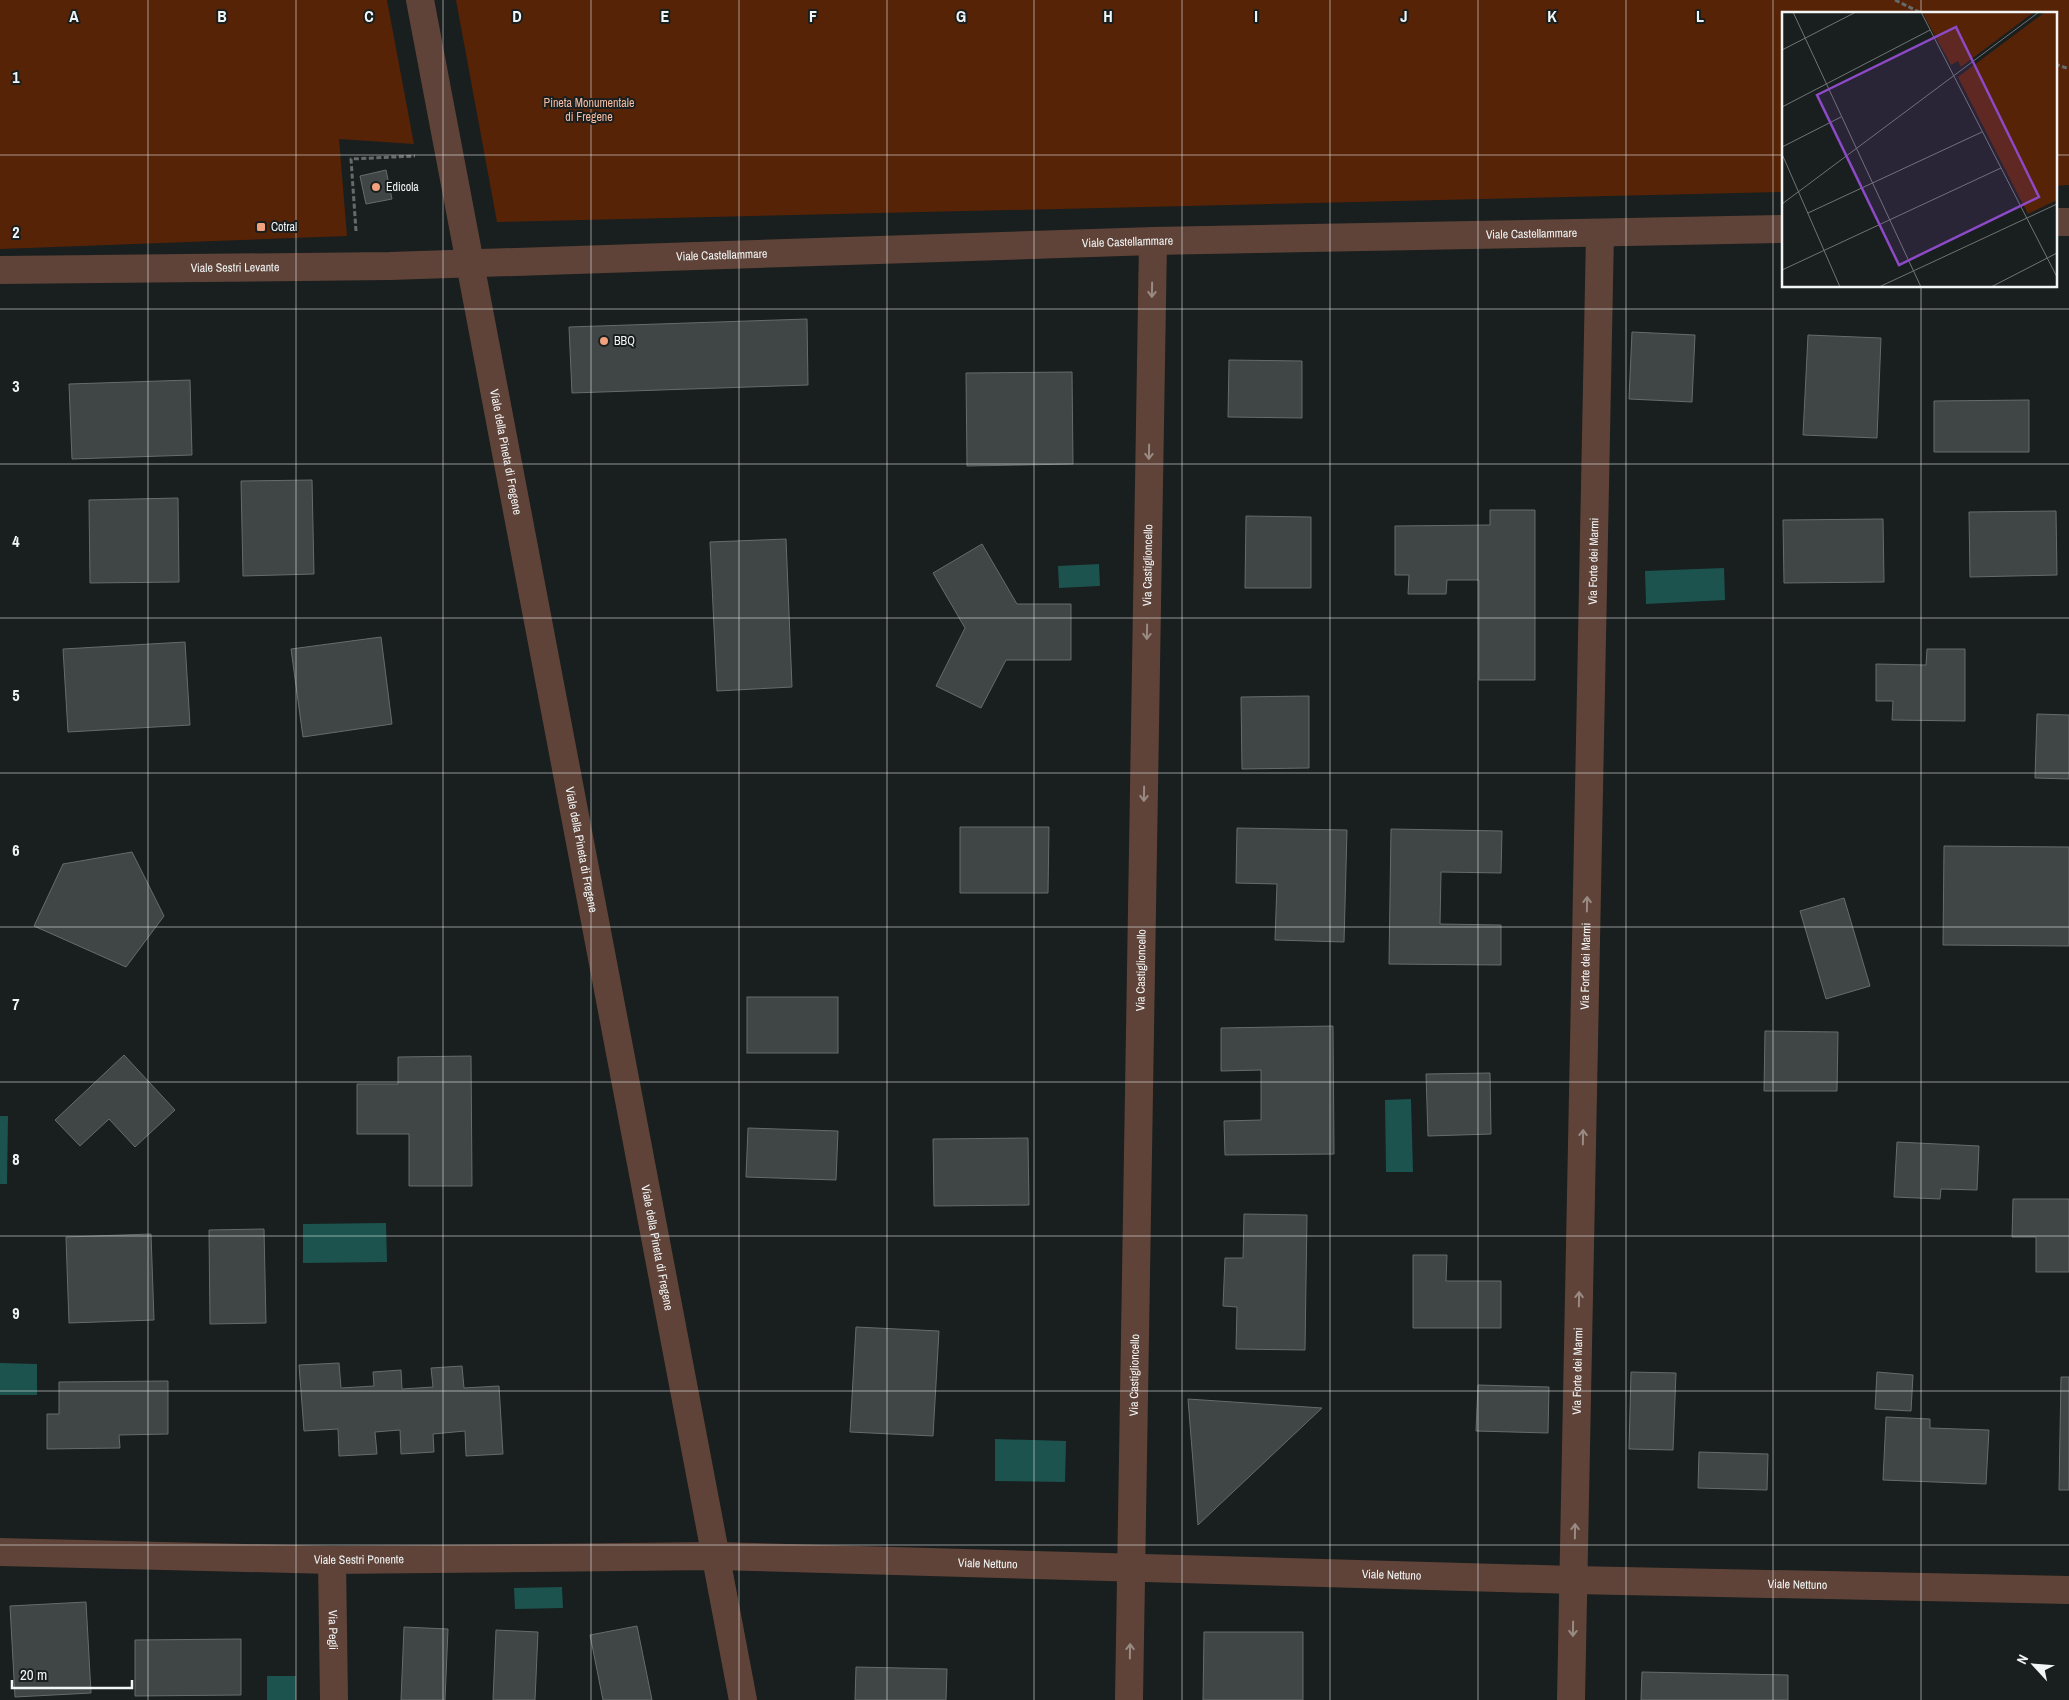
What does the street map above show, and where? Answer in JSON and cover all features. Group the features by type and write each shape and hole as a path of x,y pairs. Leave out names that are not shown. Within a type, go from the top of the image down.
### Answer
{"street":[{"name":"Viale della Pineta di Fregene","path":"420,0 743,1700"},
{"path":"2056,222 2069,222"},
{"name":"Viale Castellammare","path":"470,264 1153,241 1782,229"},
{"name":"Via Forte dei Marmi","path":"1571,1700 1600,233"},
{"name":"Via Castiglioncello","path":"1129,1700 1153,241"},
{"name":"Viale Sestri Levante","path":"0,270 470,264"},
{"name":"Viale Sestri Ponente","path":"0,1552 332,1560 716,1556"},
{"name":"Viale Nettuno","path":"716,1556 1574,1580 2069,1590"},
{"name":"Via Pegli","path":"332,1560 334,1700"}],"path":[{"path":"1895,0 1919,12"},
{"path":"2056,64 2069,69"},
{"path":"357,240 351,159 450,155"}],"green space":[{"path":"0,0 387,0 414,144 339,139 347,236 0,249"},
{"name":"Pineta Monumentale di Fregene","path":"456,0 2069,0 2069,185 2056,186 2056,12 1782,12 1782,192 497,222"}],"water":[{"path":"1099,564 1100,586 1059,588 1058,566"},
{"path":"1724,568 1725,600 1646,604 1645,571"},
{"path":"1411,1099 1413,1172 1386,1172 1385,1100"},
{"path":"0,1116 8,1116 7,1184 0,1184"},
{"path":"386,1223 387,1262 303,1263 303,1224"},
{"path":"0,1363 37,1364 37,1395 0,1395"},
{"path":"995,1439 1066,1441 1065,1482 995,1481"},
{"path":"562,1587 563,1608 515,1609 514,1588"},
{"path":"267,1676 296,1676 296,1700 267,1700"}],"building":[{"name":"Edicola","path":"386,170 392,199 366,204 360,176"},
{"path":"807,319 808,385 572,393 569,327"},
{"path":"1632,332 1695,335 1692,402 1629,399"},
{"path":"1808,335 1881,338 1877,438 1803,435"},
{"path":"1229,360 1302,361 1302,418 1228,417"},
{"path":"1072,372 1073,464 967,466 966,373"},
{"path":"190,380 192,455 72,459 69,384"},
{"path":"2029,400 2029,452 1934,452 1934,401"},
{"path":"312,480 314,574 243,576 241,481"},
{"path":"178,498 179,582 90,583 89,500"},
{"path":"1490,510 1535,510 1535,680 1479,680 1479,580 1447,580 1446,594 1408,594 1409,575 1395,575 1395,526 1490,525"},
{"path":"2056,511 2057,575 1970,577 1969,512"},
{"path":"1246,516 1311,517 1311,588 1245,588"},
{"path":"1883,519 1884,582 1784,583 1783,520"},
{"path":"786,539 792,687 717,691 710,542"},
{"path":"982,544 1017,604 1071,604 1071,660 1006,660 981,708 936,686 965,628 933,573"},
{"path":"381,637 392,724 303,737 291,649"},
{"path":"185,642 190,725 68,732 63,649"},
{"path":"1927,649 1965,649 1965,721 1892,720 1893,701 1876,701 1876,664 1926,665"},
{"path":"1309,696 1309,768 1242,769 1241,697"},
{"path":"2037,714 2069,715 2069,779 2035,778"},
{"path":"960,827 1049,827 1048,893 960,893"},
{"path":"1237,828 1347,830 1344,942 1275,940 1277,884 1236,883"},
{"path":"1391,829 1502,831 1501,873 1441,872 1440,924 1501,925 1501,965 1389,964"},
{"path":"1944,846 2069,847 2069,946 1943,945"},
{"path":"132,852 164,916 126,967 34,926 63,864"},
{"path":"1844,898 1870,986 1826,999 1800,911"},
{"path":"747,997 838,997 838,1053 747,1053"},
{"path":"1333,1026 1334,1154 1225,1155 1224,1121 1261,1120 1261,1070 1221,1071 1221,1028"},
{"path":"1765,1031 1838,1032 1837,1091 1764,1091"},
{"path":"124,1055 175,1110 135,1147 109,1119 80,1146 55,1120"},
{"path":"471,1056 472,1186 409,1186 409,1134 357,1134 357,1084 398,1084 398,1057"},
{"path":"1490,1073 1491,1134 1428,1136 1426,1074"},
{"path":"748,1128 838,1131 836,1180 746,1177"},
{"path":"1028,1138 1029,1205 934,1206 933,1139"},
{"path":"1897,1142 1979,1146 1977,1190 1941,1189 1940,1199 1894,1197"},
{"path":"2013,1199 2069,1199 2069,1272 2036,1272 2036,1237 2012,1237"},
{"path":"1244,1214 1307,1215 1305,1350 1236,1349 1237,1307 1223,1306 1225,1258 1243,1258"},
{"path":"264,1229 266,1323 210,1324 209,1230"},
{"path":"151,1234 154,1320 69,1323 66,1237"},
{"path":"1413,1255 1447,1255 1446,1281 1501,1281 1501,1328 1413,1328"},
{"path":"856,1327 939,1331 933,1436 850,1432"},
{"path":"339,1363 341,1388 374,1386 373,1372 401,1370 402,1389 433,1387 431,1368 462,1366 464,1388 499,1386 503,1454 466,1456 465,1431 433,1434 434,1452 401,1454 400,1430 375,1432 377,1454 339,1456 338,1429 304,1431 299,1365"},
{"path":"1631,1372 1676,1373 1673,1450 1629,1449"},
{"path":"1877,1372 1913,1375 1911,1411 1875,1409"},
{"path":"2061,1377 2069,1377 2069,1490 2059,1490"},
{"path":"168,1381 168,1434 119,1435 120,1448 47,1449 47,1414 59,1414 59,1382"},
{"path":"1478,1385 1549,1387 1548,1433 1476,1431"},
{"path":"1188,1399 1322,1408 1198,1525"},
{"path":"1886,1417 1930,1419 1930,1428 1989,1430 1986,1484 1883,1480"},
{"path":"1699,1452 1768,1454 1767,1490 1698,1488"},
{"path":"86,1602 91,1693 15,1697 10,1606"},
{"path":"637,1626 652,1700 603,1700 590,1635"},
{"path":"404,1627 448,1629 445,1700 401,1700"},
{"path":"496,1630 538,1632 535,1700 493,1700"},
{"path":"1204,1632 1303,1632 1303,1700 1203,1700"},
{"path":"241,1639 241,1695 135,1696 135,1640"},
{"path":"856,1667 947,1669 946,1700 855,1700"},
{"path":"1642,1672 1788,1675 1788,1700 1641,1700"}],"place":[{"name":"Edicola","path":"376,187"},
{"name":"Cotral","path":"261,227"},
{"name":"BBQ","path":"604,341"}]}
